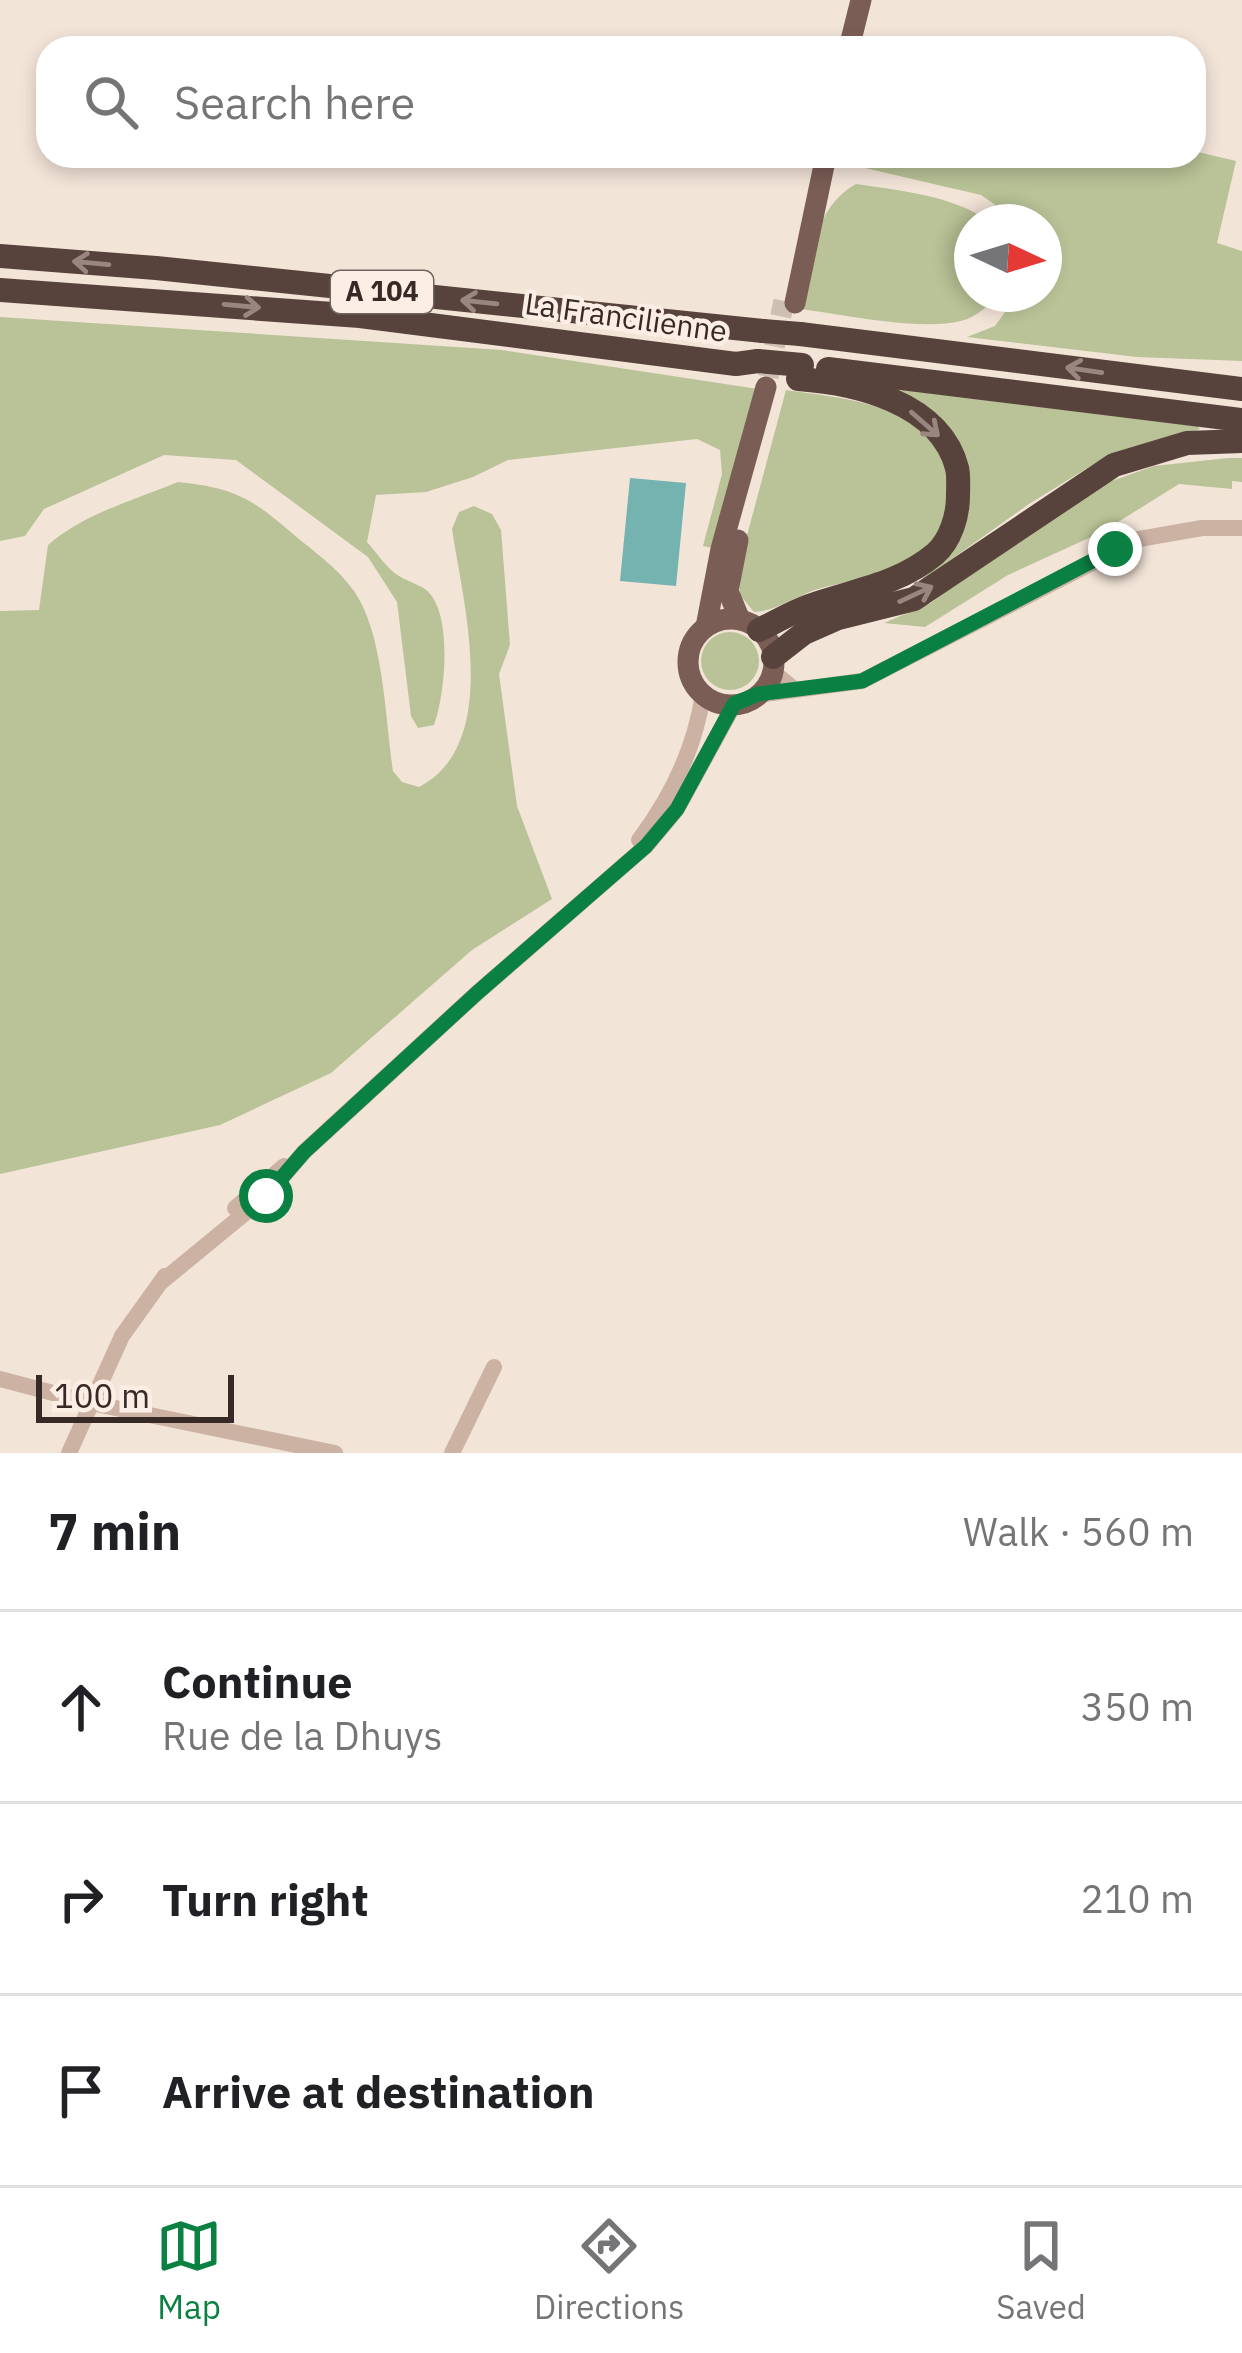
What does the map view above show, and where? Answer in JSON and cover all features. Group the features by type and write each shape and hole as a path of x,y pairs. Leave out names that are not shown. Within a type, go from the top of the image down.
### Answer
{"highway":[{"name":"La Francilienne","path":"0,256 800,334 1242,389"},
{"name":"La Francilienne","path":"0,290 360,316 770,374 1242,420"},
{"path":"1137,376 1161,369 1242,372"},
{"path":"750,625 914,571 941,549 958,512 957,468 943,440 922,419 886,395 770,374"},
{"path":"773,664 803,633 838,617 914,598 1114,465 1187,443 1242,441"}],"main road":[{"path":"840,36 847,0"},
{"path":"852,36 861,0"},
{"path":"812,168 789,302 823,168"},
{"path":"750,625 717,621 696,637 688,664 703,694 734,704 758,694 773,664 750,625 728,591 770,374"},
{"path":"706,627 721,549 770,374"}],"street":[{"path":"758,694 862,681 1139,538 1202,528 1242,528"},
{"path":"773,664 794,689"},
{"path":"605,880 644,835 678,779 698,729 703,694"},
{"path":"69,1453 122,1336 176,1262 646,846 677,809 734,704"},
{"path":"452,1453 494,1367"},
{"path":"0,1379 91,1403 334,1453"}],"green space":[{"path":"1206,154 1236,161 1217,243 1242,251 1242,361 1137,357 967,337 995,326 1005,312 1062,312 1062,204 994,204 981,195 865,168 1206,168"},
{"path":"856,184 954,204 954,312 979,312 961,321 925,324 801,309 815,239 841,194"},
{"path":"0,317 502,350 758,389 712,548 703,546 722,474 720,450 697,439 508,460 426,492 376,495 367,542 395,573 428,592 442,622 444,659 438,712 434,725 418,728 411,716 397,602 368,557 236,460 164,455 44,509 25,536 0,541"},
{"path":"899,389 1195,423 1200,429 1097,462 918,583 959,530 968,505 969,480 963,457 949,434"},
{"path":"786,390 870,404 919,427 936,445 947,469 948,507 938,541 916,560 754,612 740,595 738,569"},
{"path":"1242,458 1242,482 1232,481 1232,489 1179,484 1102,532 1008,575 925,627 884,623 931,603 993,556 1106,483 1154,466"},
{"path":"178,482 214,487 252,503 348,583 372,630 393,771 402,782 419,787 445,767 461,739 469,706 468,632 452,529 459,512 474,506 492,514 501,530 510,645 499,674 517,806 552,899 472,950 331,1073 220,1125 0,1174 0,611 39,610 48,545 62,534"},
{"path":"730,632 751,640 759,661 751,682 730,690 709,682 701,661 709,640"}],"water":[{"path":"630,478 686,483 676,586 620,581"}],"tunnel":[{"path":"768,377 784,301"}],"route":[{"path":"266,1196 304,1152 646,846 697,777 734,704 758,694 862,681 1115,549"}]}
